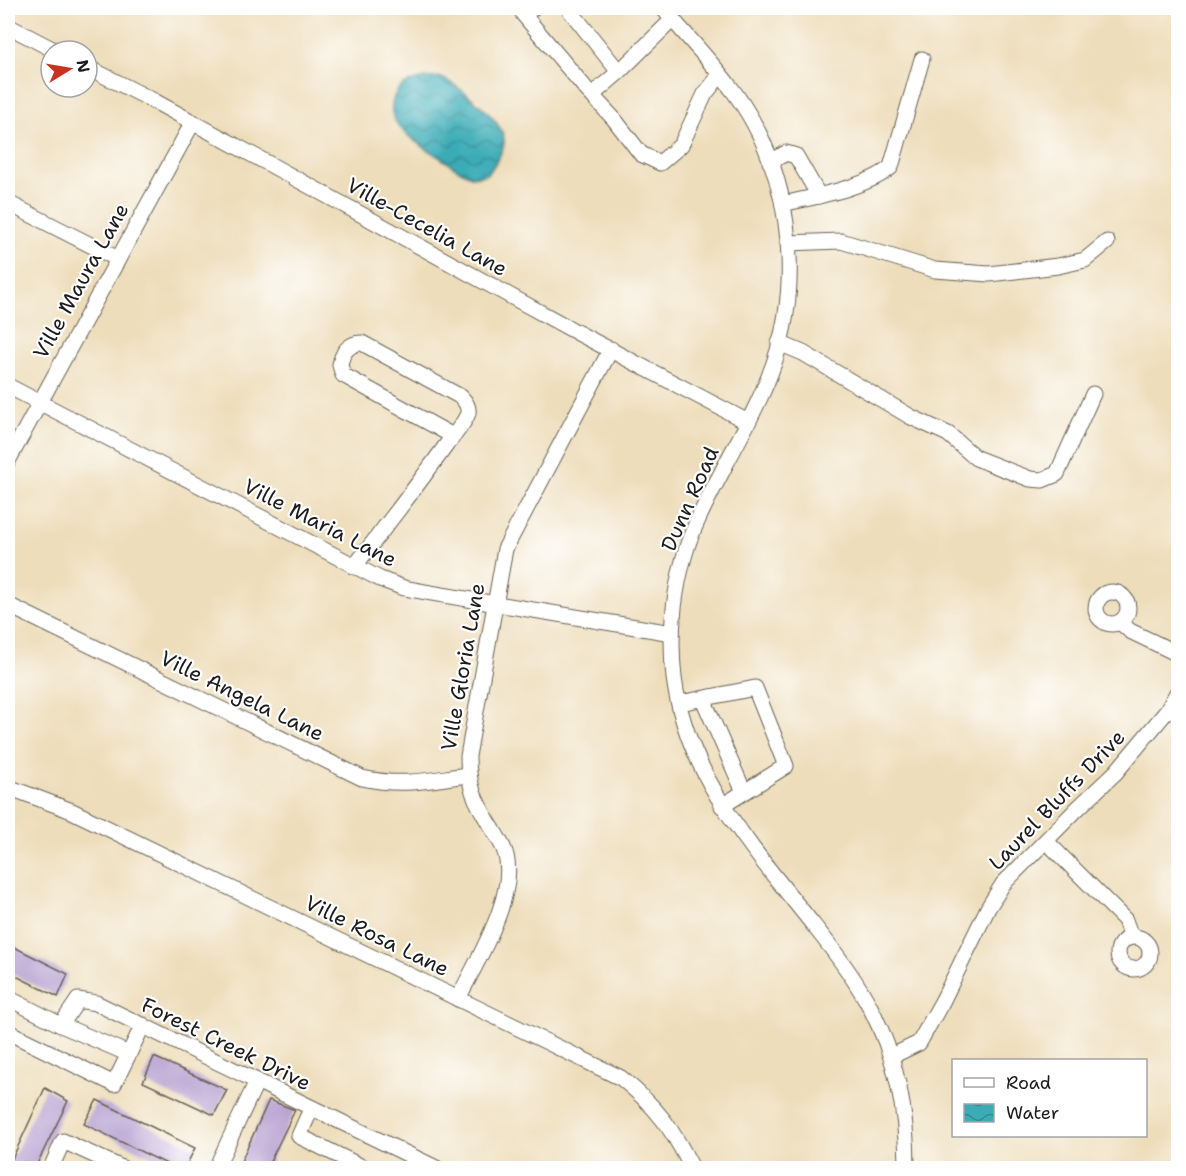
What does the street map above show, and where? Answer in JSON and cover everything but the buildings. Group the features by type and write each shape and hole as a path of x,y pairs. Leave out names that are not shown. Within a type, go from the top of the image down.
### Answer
{"street":[{"path":"533,8 523,14 614,118 641,154 660,163 681,145 705,94 720,75"},
{"path":"568,8 619,72"},
{"path":"592,95 619,72 668,13"},
{"name":"Dunn Road","path":"668,13 735,93 744,109 770,162 783,204 788,243 788,300 779,343 762,394 688,544 675,601 672,633 674,678 695,756 722,806 849,972 869,1004 892,1056 900,1087 905,1118 907,1168"},
{"path":"8,26 39,42"},
{"path":"783,204 819,196 874,178 884,174 891,167 922,59"},
{"name":"Ville-Cecelia Lane","path":"99,73 748,422"},
{"name":"Ville Maura Lane","path":"8,461 193,122"},
{"path":"770,162 786,153 796,156 819,196"},
{"path":"8,203 118,259"},
{"path":"788,243 841,241 935,270 989,274 1058,266 1085,260 1107,242"},
{"path":"354,567 412,494 453,436 467,415 467,406 461,397 362,343 347,348 340,365 343,375 453,436"},
{"path":"779,343 803,353 911,417 948,434 976,458 1030,479 1042,480 1057,474 1093,394"},
{"name":"Ville Gloria Lane","path":"458,999 498,915 506,895 508,877 508,861 502,845 483,815 468,775 468,756 505,549 611,349"},
{"name":"Ville Maria Lane","path":"8,387 380,579 405,588 672,633"},
{"name":"Ville Angela Lane","path":"8,605 362,778 406,784 468,775"},
{"path":"1120,622 1130,631 1179,654"},
{"path":"680,703 755,688 786,766 722,806"},
{"name":"Laurel Bluffs Drive","path":"892,1056 919,1042 943,1000 988,908 1004,884 1135,751 1167,711 1179,691"},
{"path":"703,699 744,792"},
{"name":"Ville Rosa Lane","path":"8,787 72,811 621,1078 641,1094 671,1128 692,1168"},
{"path":"1046,841 1125,920 1131,937"},
{"path":"8,998 62,1025 129,1054"},
{"name":"Forest Creek Drive","path":"62,1025 78,1000 96,1003 436,1168"},
{"path":"8,1032 114,1084 143,1025"},
{"path":"216,1168 257,1081"},
{"path":"311,1109 299,1136 364,1168"},
{"path":"51,1168 63,1141 122,1168"}],"water":[{"path":"439,77 469,95 490,115 503,135 504,144 500,155 489,173 476,177 463,172 416,142 400,128 394,119 392,103 400,88 418,79"}]}
